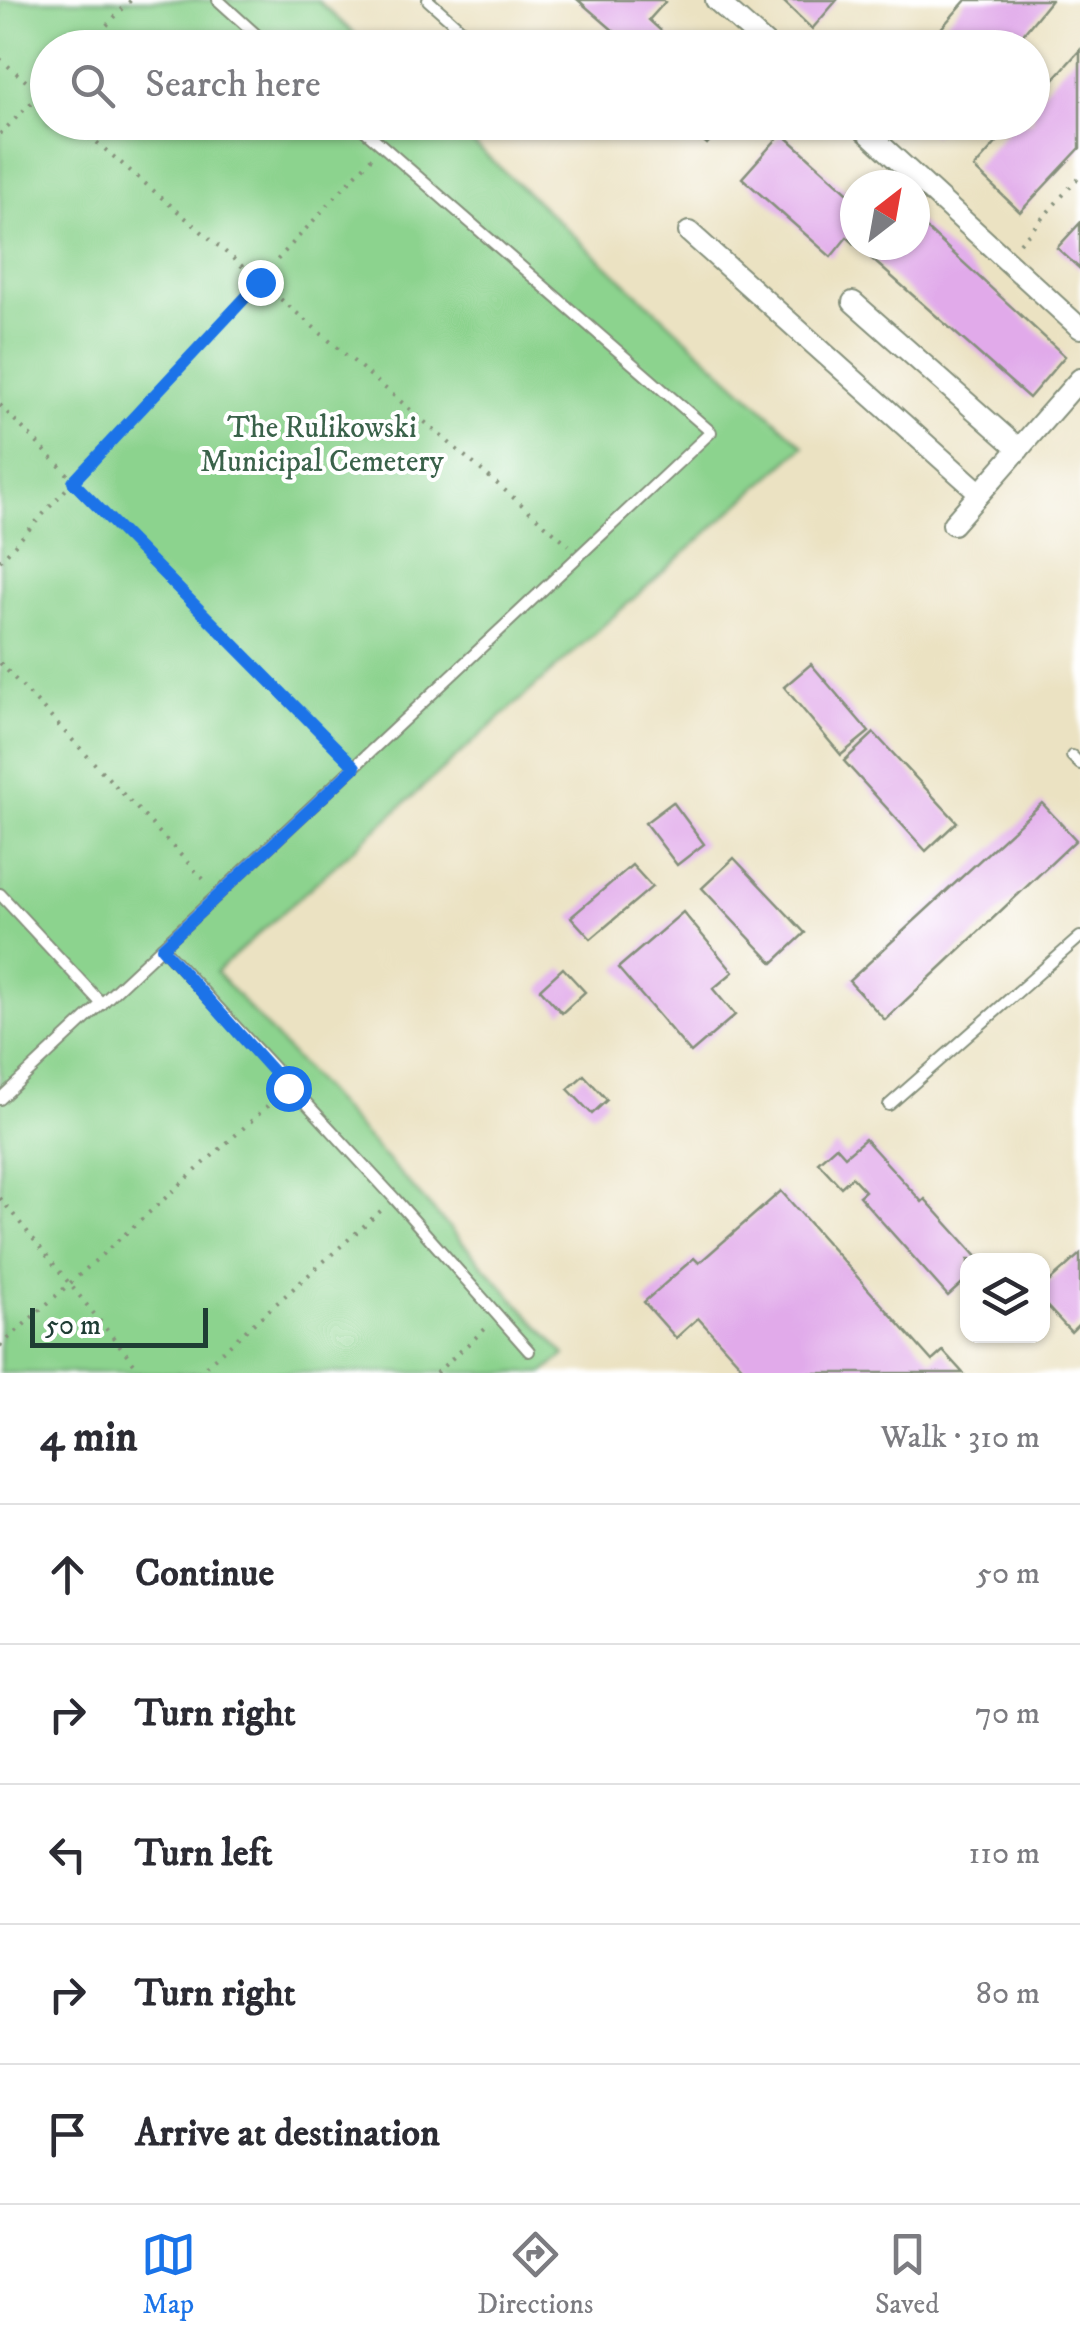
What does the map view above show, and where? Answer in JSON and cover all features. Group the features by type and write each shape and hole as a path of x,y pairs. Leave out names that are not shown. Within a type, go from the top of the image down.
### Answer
{"street":[{"path":"716,0 750,30"},
{"path":"876,140 1080,328"},
{"path":"689,232 980,493"},
{"path":"853,302 1018,449"},
{"path":"953,524 1080,379"}],"lane":[{"path":"218,0 251,30"},
{"path":"428,0 462,30"},
{"path":"0,1099 710,432 375,140"},
{"path":"0,894 102,1004"},
{"path":"889,1105 1080,936"},
{"path":"162,948 288,1088 395,1198 528,1351"}],"path":[{"path":"102,30 131,0"},
{"path":"0,59 30,85"},
{"path":"0,134 30,104"},
{"path":"94,140 580,555"},
{"path":"0,561 382,146"},
{"path":"1007,258 1080,176"},
{"path":"0,405 355,767"},
{"path":"0,663 218,895"},
{"path":"0,1346 288,1088"},
{"path":"0,1198 142,1373"},
{"path":"198,1373 395,1198"},
{"path":"436,1373 499,1315"}],"green space":[{"name":"The Rulikowski Municipal Cemetery","path":"0,0 317,0 350,30 30,30 30,140 470,140 804,446 216,972 565,1355 544,1373 0,1373"}],"building":[{"path":"578,0 665,2 649,20 660,30 613,30"},
{"path":"782,0 837,0 812,29"},
{"path":"966,0 1051,0 1027,30 940,30"},
{"path":"1080,50 1080,148 1020,212 974,168 999,140 1050,140 1050,83"},
{"path":"776,140 790,140 840,185 840,246 831,257 742,178"},
{"path":"1080,223 1080,269 1057,248"},
{"path":"930,232 1065,356 1029,398 873,260 930,260"},
{"path":"811,664 869,732 841,755 784,687"},
{"path":"874,733 957,822 926,851 844,761"},
{"path":"673,802 704,844 677,865 645,823"},
{"path":"1042,803 1076,840 885,1020 849,981"},
{"path":"734,858 805,933 773,963 702,888"},
{"path":"632,865 652,887 591,939 571,917"},
{"path":"683,912 733,972 713,989 735,1015 691,1053 618,968"},
{"path":"563,968 585,992 562,1013 540,989"},
{"path":"584,1075 607,1100 592,1114 568,1089"},
{"path":"865,1139 974,1253 960,1253 960,1285 948,1296 859,1196 865,1191 852,1177 841,1187 818,1162 836,1146 845,1156"},
{"path":"781,1191 932,1361 943,1351 963,1373 748,1373 698,1318 676,1338 644,1302 694,1258 699,1263"},
{"path":"1080,1254 1080,1323 1071,1332 1050,1310 1050,1281"}],"route":[{"path":"260,282 73,482 355,767 162,948 288,1088"}]}
